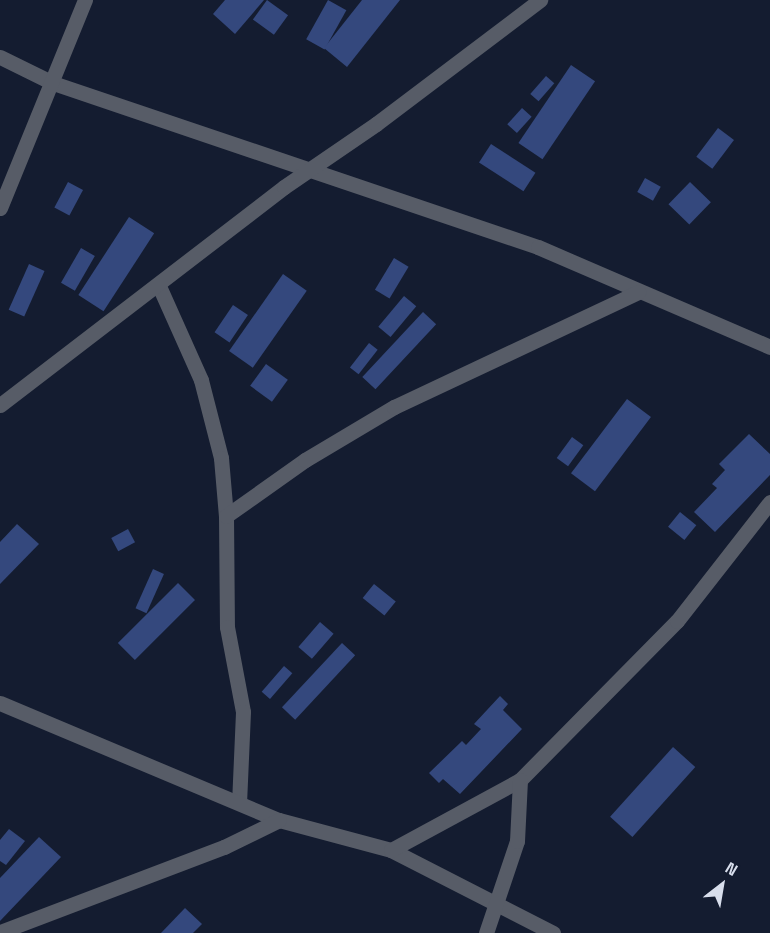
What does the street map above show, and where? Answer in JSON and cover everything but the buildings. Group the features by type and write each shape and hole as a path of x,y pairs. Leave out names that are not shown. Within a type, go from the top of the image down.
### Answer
{"lane":[{"path":"0,208 85,0"},
{"path":"0,405 311,168 540,0"},
{"path":"0,57 53,83 311,168 538,248 770,347"},
{"path":"159,286 201,380 221,458 226,516 227,627 243,712 239,802"},
{"path":"226,516 305,460 394,407 638,292"},
{"path":"391,850 520,780 677,621 770,502"},
{"path":"0,703 279,820 391,850 553,933"},
{"path":"486,933 498,906 517,841 520,780"},
{"path":"0,932 213,851 279,820"}]}
